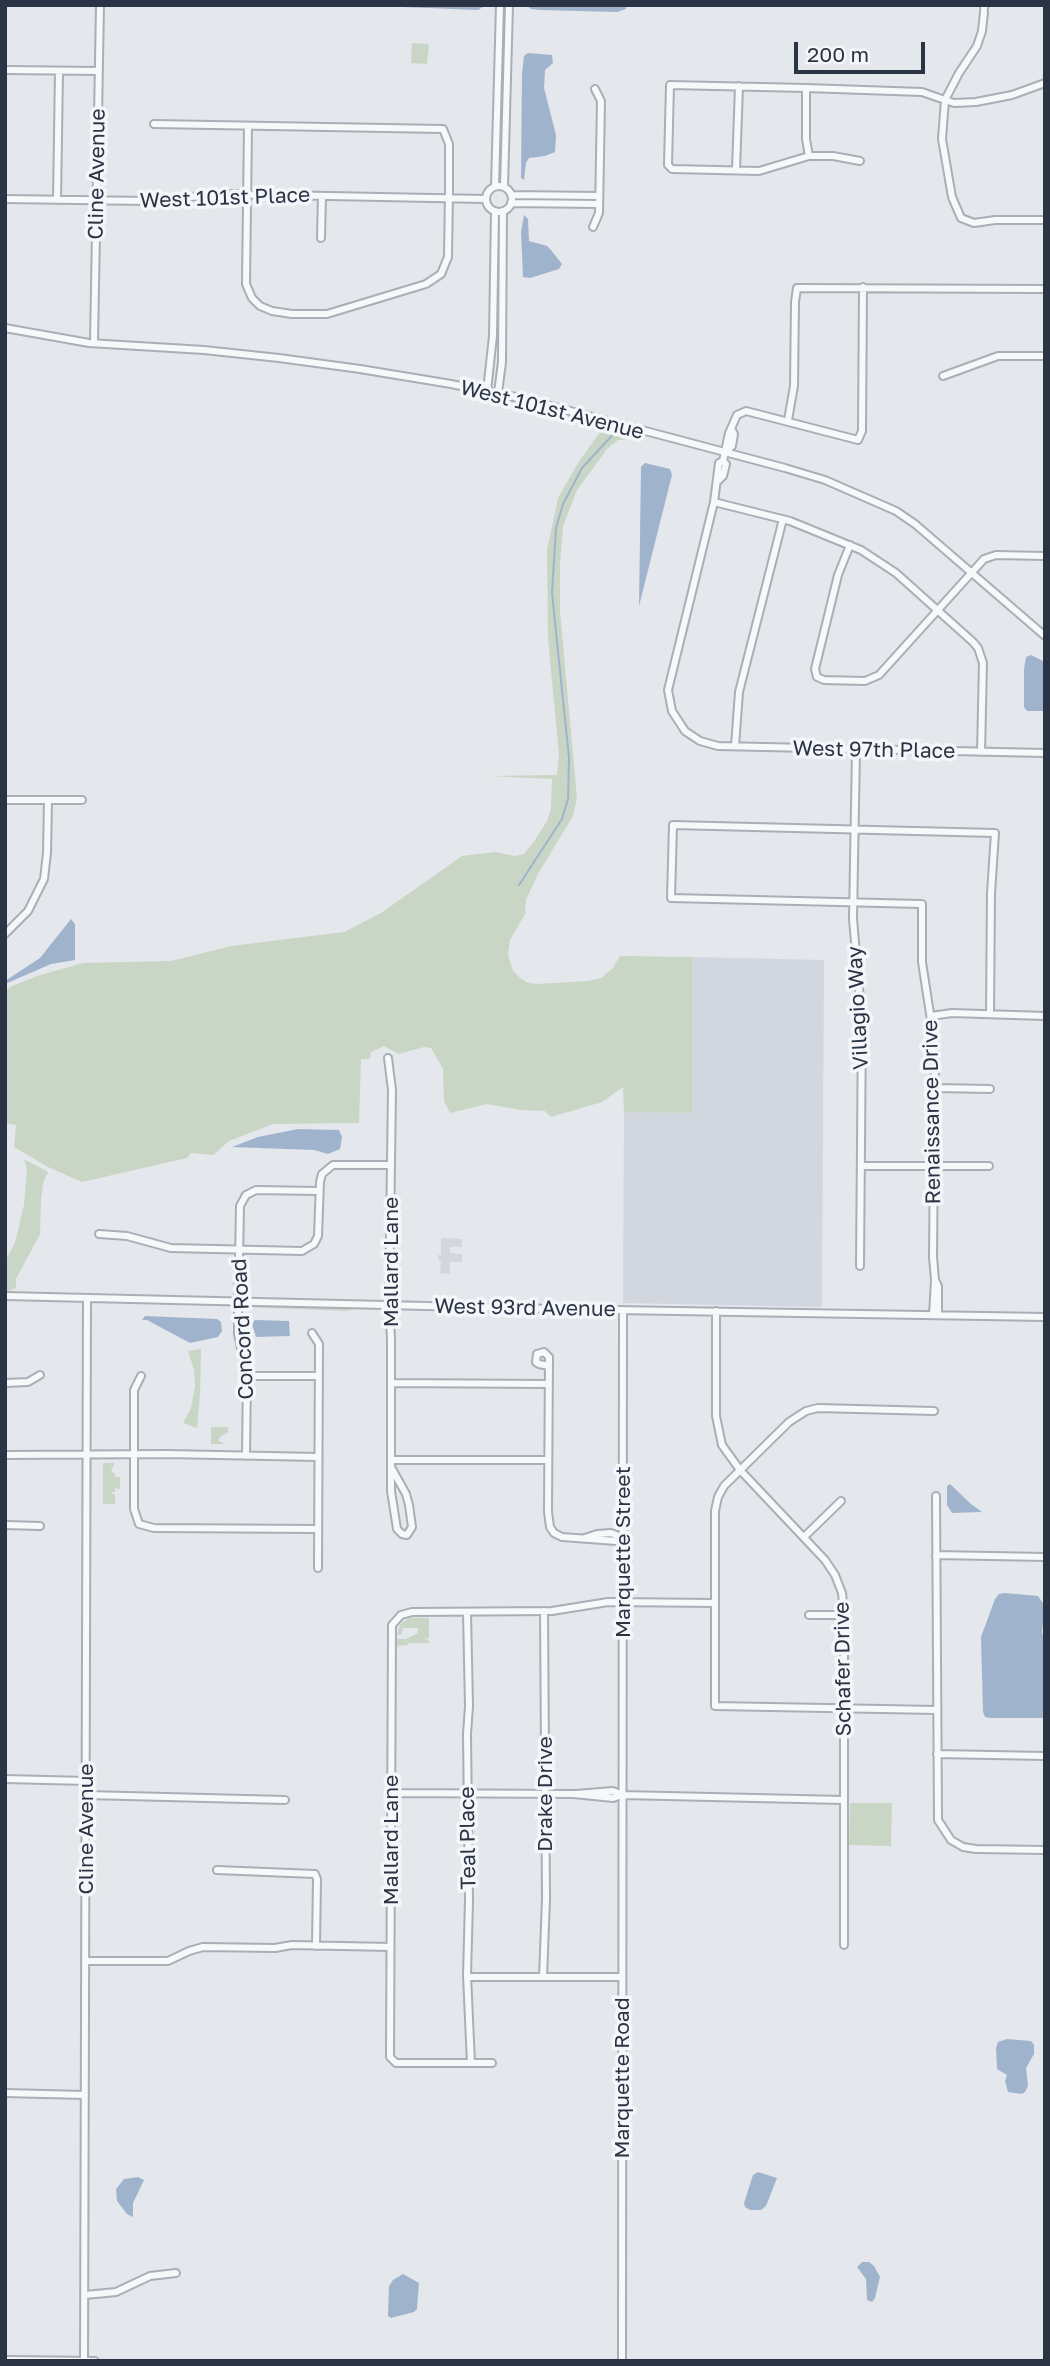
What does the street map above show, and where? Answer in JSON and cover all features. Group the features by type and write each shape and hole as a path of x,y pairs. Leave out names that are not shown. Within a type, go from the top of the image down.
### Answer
{"street":[{"name":"Cline Avenue","path":"94,343 100,5"},
{"path":"495,187 500,5"},
{"path":"504,187 509,5"},
{"path":"984,8 982,31 977,46 945,100 943,159 952,197 961,218 974,223 995,220 1045,220"},
{"path":"5,70 99,71"},
{"path":"57,200 59,71"},
{"path":"860,161 833,156 809,156 759,171 672,169 668,165 670,85 922,92 954,103 1012,95 1045,83"},
{"path":"736,170 739,86"},
{"path":"806,88 806,139 809,156"},
{"path":"593,227 598,217 599,204 601,101 595,89"},
{"path":"154,124 443,129 449,144 447,260 438,278 323,315 272,311 260,306 252,298 246,285 248,126"},
{"path":"503,211 495,211 488,206 486,198 489,191 495,187 504,187 512,195 599,196"},
{"name":"West 101st Place","path":"5,199 148,201 207,194 486,198"},
{"path":"498,393 502,362 503,211 511,203 512,195"},
{"path":"321,238 322,196"},
{"path":"511,203 599,204"},
{"path":"487,391 493,336 495,211"},
{"path":"863,287 862,432 858,440 746,411 737,415 732,430 732,446 719,463 714,502 783,519 850,545 888,567 973,642 981,655 981,752"},
{"path":"788,420 794,386 797,288 1045,289"},
{"name":"West 101st Avenue","path":"5,328 94,343 279,358 498,393 724,457 825,480 880,503 915,524 1045,636"},
{"path":"943,376 998,356 1045,356"},
{"name":"West 97th Place","path":"714,502 668,690 673,711 685,731 704,743 735,746 1045,753"},
{"path":"735,746 739,692 783,519"},
{"path":"850,545 838,575 815,669 817,677 824,680 865,681 876,677 981,561 993,556 1045,556"},
{"name":"Villagio Way","path":"856,750 853,902 862,1023 860,1266"},
{"path":"5,800 82,800"},
{"path":"5,933 28,911 44,879 48,800"},
{"path":"853,902 671,898 673,825 995,833 991,892 990,1014"},
{"name":"Renaissance Drive","path":"853,902 922,904 922,962 935,1046 935,1315"},
{"path":"931,1016 951,1013 1045,1016"},
{"name":"Mallard Lane","path":"388,1058 392,1090 389,1305 391,1491 397,1529 399,1533 407,1535 412,1527 409,1505 391,1463"},
{"path":"934,1088 990,1089"},
{"path":"99,1234 127,1236 171,1248 302,1251 314,1244 318,1236 322,1174 333,1165 391,1165"},
{"path":"862,1166 989,1167"},
{"name":"Concord Road","path":"246,1456 247,1376 238,1334 240,1206 246,1195 256,1190 319,1191"},
{"name":"West 93rd Avenue","path":"5,1296 1045,1317"},
{"name":"Cline Avenue","path":"84,2361 88,1298"},
{"name":"Marquette Street","path":"622,1795 623,1310"},
{"name":"Schafer Drive","path":"716,1311 716,1416 722,1445 740,1470 825,1560 842,1593 845,1708 844,1945"},
{"path":"312,1333 319,1344 318,1568"},
{"path":"549,1366 548,1520 556,1534 562,1537 616,1541 623,1538"},
{"path":"5,1383 28,1382 40,1375"},
{"path":"141,1376 134,1386 134,1509 139,1524 154,1528 318,1529"},
{"path":"247,1376 318,1376"},
{"path":"391,1383 548,1384"},
{"path":"934,1411 818,1408 806,1411 789,1422 724,1486 715,1511 715,1706 936,1710"},
{"path":"5,1455 88,1453 318,1457"},
{"path":"391,1463 548,1460"},
{"path":"936,1496 937,1810 943,1830 951,1840 963,1847 1045,1850"},
{"path":"804,1537 841,1502"},
{"path":"5,1525 40,1526"},
{"path":"936,1555 1045,1557"},
{"path":"467,1612 544,1611 591,1603 715,1603"},
{"name":"Drake Drive","path":"543,1977 546,1899 543,1794 546,1711 544,1611"},
{"name":"Mallard Lane","path":"467,1612 407,1613 396,1619 391,1633 393,1707 390,2057 401,2063 472,2063"},
{"name":"Teal Place","path":"467,1612 470,1706 467,1977 472,2063"},
{"path":"809,1615 844,1615"},
{"path":"937,1754 1045,1756"},
{"path":"5,1779 87,1781"},
{"path":"391,1793 844,1800"},
{"path":"87,1795 285,1800"},
{"name":"Marquette Road","path":"622,1795 622,2361"},
{"path":"217,1870 315,1874 316,1946"},
{"path":"86,1961 160,1962 203,1947 390,1947"},
{"path":"467,1977 622,1977"},
{"path":"472,2063 492,2063"},
{"path":"5,2093 85,2095"},
{"path":"85,2295 116,2291 150,2276 176,2273"},
{"path":"5,2360 95,2361"}],"shaded area":[{"path":"692,957 824,960 822,1307 623,1303 624,1112 692,1113"},
{"path":"441,1238 462,1239 462,1247 450,1247 450,1253 462,1254 462,1262 450,1262 450,1274 440,1273 441,1261 438,1260 438,1255 441,1255"}],"green space":[{"path":"412,43 429,44 427,64 411,63"},
{"path":"501,66 503,68 500,181 497,180"},
{"path":"496,217 501,219 499,335 496,337"},
{"path":"502,397 645,436 618,440 608,448 577,490 563,526 560,611 577,798 573,816 538,874 526,900 525,914 510,940 508,955 513,971 526,982 536,984 601,978 613,968 620,956 692,957 692,1113 624,1112 623,1087 602,1102 551,1117 545,1111 487,1104 450,1113 444,1101 443,1069 431,1048 424,1047 399,1054 384,1046 371,1052 370,1059 361,1059 359,1123 273,1124 229,1141 213,1155 191,1153 187,1158 82,1182 48,1167 14,1147 16,1125 5,1123 5,992 10,987 83,963 171,961 231,946 344,932 381,913 462,856 495,852 515,856 524,854 535,840 551,809 552,779 490,776 557,775 559,754 548,639 547,550 558,498 600,432 585,423 502,400"},
{"path":"24,1159 48,1172 43,1183 40,1234 16,1279 16,1288 5,1292 5,1261 15,1243 24,1205 27,1170"},
{"path":"264,1304 356,1309 346,1311 244,1307"},
{"path":"201,1349 197,1428 183,1423 191,1408 195,1386 194,1370 188,1351"},
{"path":"211,1427 228,1427 228,1433 218,1441 225,1444 211,1444"},
{"path":"103,1463 114,1463 112,1472 115,1477 120,1477 120,1489 115,1488 115,1492 111,1492 115,1495 115,1504 103,1504"},
{"path":"409,1618 429,1618 429,1638 424,1639 429,1640 429,1643 397,1646 397,1639 406,1639 418,1633 418,1628 403,1628 401,1635 397,1635 400,1624"},
{"path":"850,1803 892,1803 891,1846 849,1845"}],"water":[{"path":"351,5 486,5 478,10"},
{"path":"526,5 626,5 626,9 617,12 541,10 531,9"},
{"path":"528,53 552,55 553,63 545,70 544,88 556,135 555,152 529,158 524,180 521,178 522,74 524,56"},
{"path":"524,215 528,219 529,241 547,246 562,264 559,269 530,278 523,277 521,232"},
{"path":"645,463 670,469 672,475 639,606 641,467"},
{"path":"1031,655 1045,662 1045,711 1027,711 1024,707 1024,669 1026,657"},
{"path":"71,919 75,924 75,960 51,964 5,984 5,981 40,958"},
{"path":"298,1129 339,1130 342,1137 340,1149 328,1154 314,1150 232,1147 258,1137"},
{"path":"145,1316 217,1319 221,1322 222,1331 218,1337 190,1343 147,1320 142,1320"},
{"path":"255,1320 289,1321 290,1336 256,1337 252,1324"},
{"path":"950,1484 982,1512 952,1513 947,1505 947,1486"},
{"path":"999,1594 1038,1596 1045,1606 1042,1632 1045,1644 1045,1718 990,1718 985,1717 983,1712 981,1637 995,1599"},
{"path":"1007,2039 1031,2041 1034,2045 1034,2054 1026,2068 1028,2086 1022,2094 1008,2092 1005,2081 1007,2075 997,2069 998,2042"},
{"path":"758,2172 777,2178 766,2206 761,2210 750,2210 744,2203 753,2175"},
{"path":"138,2177 144,2180 133,2203 133,2217 127,2214 117,2201 116,2189 124,2179"},
{"path":"862,2262 869,2262 874,2266 880,2277 872,2302 867,2300 866,2279 857,2267"},
{"path":"403,2274 419,2283 417,2309 391,2318 388,2316 389,2286"}],"waterway":[{"path":"519,885 562,819 568,799 569,758 552,593 556,528 563,504 582,468 619,428"}]}
